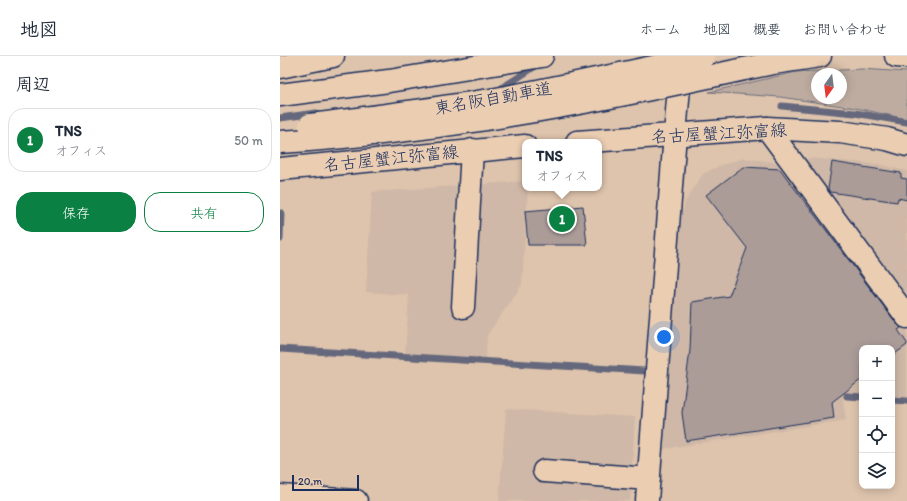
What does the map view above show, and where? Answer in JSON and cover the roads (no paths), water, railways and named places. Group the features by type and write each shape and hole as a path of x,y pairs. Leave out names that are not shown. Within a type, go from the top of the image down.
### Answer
{"main road":[{"path":"280,66 333,56"},
{"path":"389,81 492,56"},
{"name":"東名阪自動車道","path":"280,95 389,81 542,56"},
{"path":"647,501 682,56"},
{"name":"東名阪自動車道","path":"280,128 394,114 496,98 608,77 704,56"},
{"path":"280,142 348,136 490,119 633,93 781,61 820,56"},
{"path":"896,56 907,57"},
{"path":"767,128 907,317"},
{"name":"名古屋蟹江弥富線","path":"602,140 767,128 840,132 907,145"},
{"name":"名古屋蟹江弥富線","path":"280,169 522,146"},
{"path":"462,308 472,150"},
{"path":"544,471 648,479"},
{"path":"280,496 356,501"}],"waterway":[{"path":"499,90 540,63"},
{"path":"782,106 855,113 907,122"},
{"path":"280,118 316,113"},
{"path":"280,239 281,213"},
{"path":"280,349 645,371"},
{"path":"847,396 859,397"},
{"path":"895,400 907,401"}],"place":[{"name":"TNS","path":"562,219"}]}
